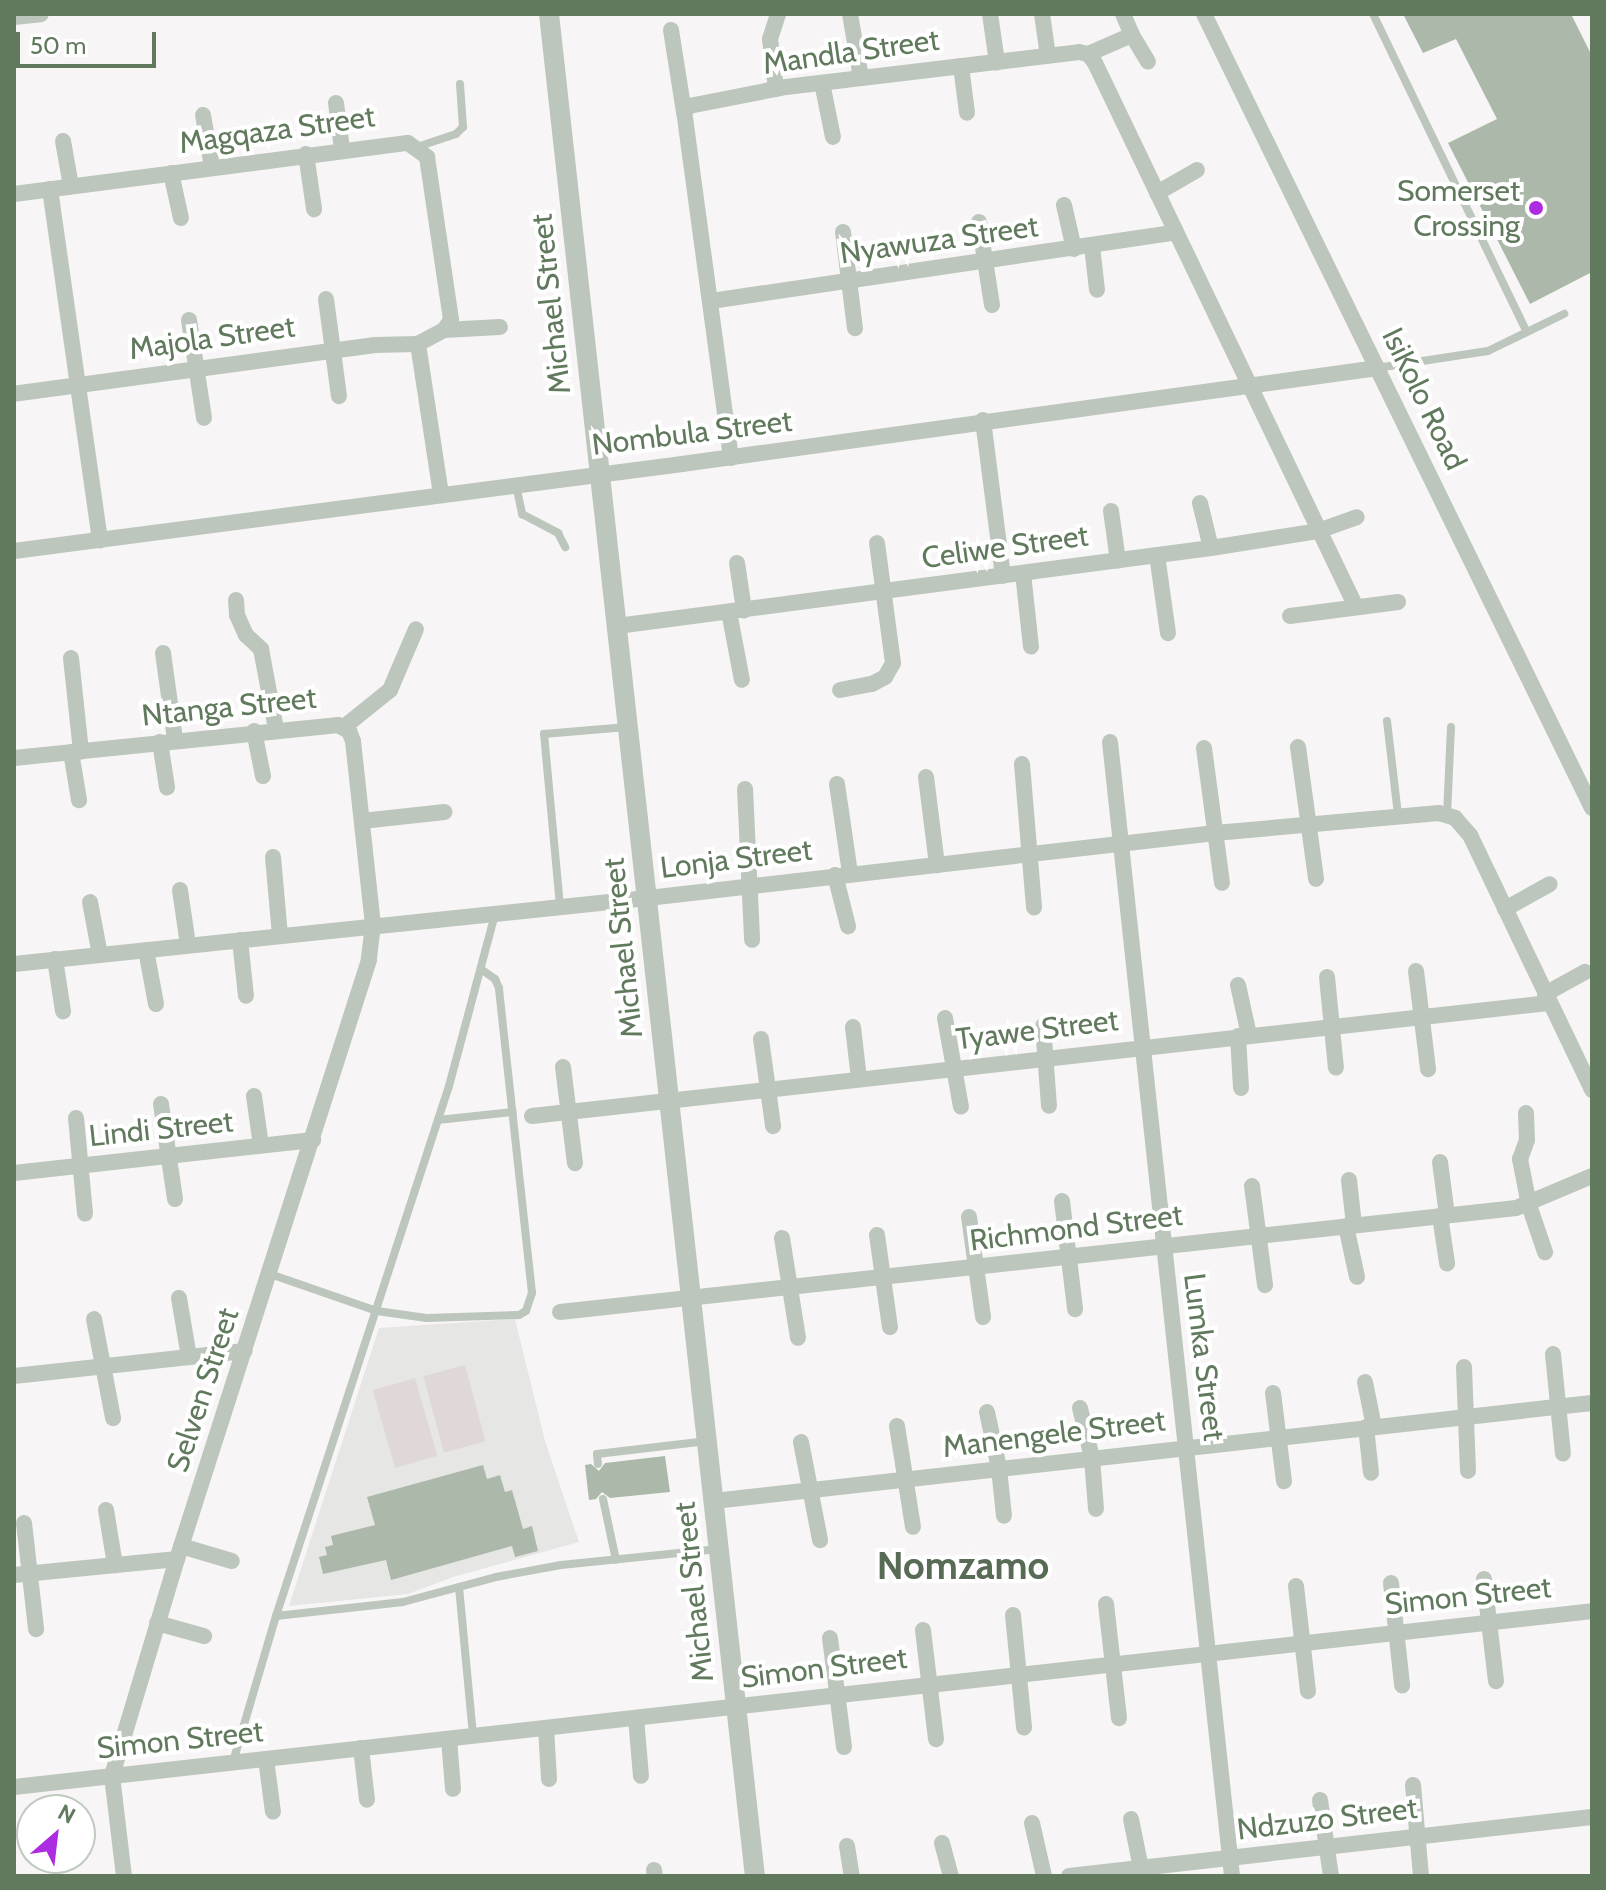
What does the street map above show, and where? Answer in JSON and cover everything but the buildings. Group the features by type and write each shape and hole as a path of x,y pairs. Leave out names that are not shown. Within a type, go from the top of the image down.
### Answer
{"street":[{"path":"14,17 41,14"},
{"name":"Michael Street","path":"549,14 755,1876"},
{"path":"776,89 770,39 778,14"},
{"path":"850,14 861,78"},
{"path":"990,14 997,62"},
{"path":"1042,14 1048,56"},
{"path":"1123,14 1148,62"},
{"name":"IsiKolo Road","path":"1204,14 1592,808"},
{"path":"671,30 731,458"},
{"path":"1132,35 1088,54 1355,605"},
{"name":"Mandla Street","path":"684,112 689,106 776,89 1079,52 1088,54"},
{"path":"961,66 967,113"},
{"path":"822,83 833,137"},
{"path":"336,103 342,149"},
{"path":"203,115 212,167"},
{"path":"63,141 71,186"},
{"name":"Magqaza Street","path":"14,194 398,142 417,147 427,157 448,325"},
{"path":"306,154 314,209"},
{"path":"1157,193 1197,170"},
{"path":"171,173 181,218"},
{"path":"50,189 100,540"},
{"path":"1064,205 1074,249"},
{"path":"979,222 992,305"},
{"path":"843,232 855,328"},
{"name":"Nyawuza Street","path":"711,301 1176,232"},
{"path":"1092,246 1097,290"},
{"path":"326,299 339,396"},
{"path":"189,320 204,418"},
{"path":"448,325 500,327"},
{"name":"Majola Street","path":"14,394 332,351 418,344 448,325"},
{"path":"418,344 441,495"},
{"name":"Nombula Street","path":"14,551 731,458 983,420 1377,368"},
{"path":"983,420 1003,576"},
{"path":"1200,503 1211,548"},
{"path":"1111,511 1118,561"},
{"name":"Celiwe Street","path":"617,626 1211,548 1318,531 1357,517"},
{"path":"840,690 872,684 885,677 893,663 877,543"},
{"path":"1157,555 1168,633"},
{"path":"737,563 742,680"},
{"path":"1023,573 1031,647"},
{"path":"236,600 237,615 246,635 261,649 276,729"},
{"path":"1290,616 1355,605 1398,602"},
{"path":"344,727 390,690 416,629"},
{"path":"163,653 167,787"},
{"path":"71,658 79,800"},
{"name":"Ntanga Street","path":"14,758 329,723 344,727 353,741 373,925"},
{"path":"254,731 263,776"},
{"name":"Lumka Street","path":"1110,742 1162,1246 1211,1652 1232,1876"},
{"path":"1298,747 1316,879"},
{"path":"1204,748 1222,883"},
{"path":"1022,764 1034,908"},
{"path":"926,777 937,865"},
{"path":"837,784 848,926"},
{"path":"745,789 752,940"},
{"path":"362,821 445,812"},
{"name":"Lonja Street","path":"14,964 648,898 1308,823 1416,813 1447,815"},
{"path":"1447,815 1470,835 1547,999 1590,1081"},
{"path":"273,857 280,935"},
{"path":"1505,909 1550,884"},
{"path":"180,890 188,945"},
{"path":"90,902 100,955"},
{"name":"Selven Street","path":"124,1876 112,1776 179,1553 369,960 373,925"},
{"path":"240,940 246,996"},
{"path":"146,950 156,1004"},
{"path":"55,959 63,1011"},
{"path":"1416,971 1428,1069"},
{"path":"1547,999 1585,972"},
{"path":"1327,977 1336,1068"},
{"path":"1238,985 1244,1036 1241,1088"},
{"name":"Tyawe Street","path":"532,1116 1421,1017 1547,999"},
{"path":"945,1018 961,1107"},
{"path":"1043,1026 1049,1106"},
{"path":"853,1027 859,1079"},
{"path":"761,1039 773,1126"},
{"path":"563,1067 575,1163"},
{"path":"254,1096 261,1146"},
{"path":"161,1104 175,1199"},
{"path":"1526,1113 1527,1140 1519,1153 1529,1205 1545,1252"},
{"path":"76,1118 85,1214"},
{"name":"Lindi Street","path":"14,1173 313,1140"},
{"path":"1440,1162 1447,1263"},
{"name":"Richmond Street","path":"560,1312 692,1300 1529,1205 1592,1176"},
{"path":"1349,1180 1350,1226 1357,1277"},
{"path":"1252,1186 1265,1285"},
{"path":"1062,1201 1075,1309"},
{"path":"969,1217 983,1317"},
{"path":"877,1235 890,1327"},
{"path":"782,1238 798,1338"},
{"path":"179,1298 189,1357"},
{"path":"94,1319 113,1418"},
{"path":"14,1376 245,1351"},
{"path":"1553,1354 1563,1454"},
{"path":"1464,1367 1468,1471"},
{"path":"1365,1382 1371,1473"},
{"path":"1273,1393 1284,1481"},
{"name":"Manengele Street","path":"714,1501 1592,1403"},
{"path":"1080,1408 1092,1458 1096,1509"},
{"path":"987,1412 999,1468 1004,1516"},
{"path":"897,1426 908,1479 913,1527"},
{"path":"801,1442 820,1540"},
{"path":"106,1510 115,1565"},
{"path":"24,1523 22,1574 36,1629"},
{"path":"22,1574 115,1565 179,1553 232,1561"},
{"path":"1484,1579 1496,1681"},
{"path":"1391,1583 1402,1685"},
{"path":"1296,1586 1308,1691"},
{"path":"1106,1604 1119,1718"},
{"name":"Simon Street","path":"14,1787 1592,1611"},
{"path":"1013,1615 1024,1727"},
{"path":"157,1623 204,1636"},
{"path":"923,1630 936,1739"},
{"path":"830,1638 840,1695 844,1747"},
{"path":"636,1718 641,1776"},
{"path":"546,1728 549,1779"},
{"path":"449,1739 453,1789"},
{"path":"361,1748 367,1800"},
{"path":"266,1759 273,1812"},
{"path":"1413,1785 1421,1876"},
{"path":"1320,1800 1331,1876"},
{"name":"Ndzuzo Street","path":"1069,1876 1135,1871 1592,1817"},
{"path":"1131,1819 1135,1871"},
{"path":"1032,1823 1044,1876"},
{"path":"942,1843 951,1876"},
{"path":"847,1846 852,1876"}],"lane":[{"path":"1373,14 1527,332"},
{"path":"417,147 456,134 463,127 460,84"},
{"path":"1377,368 1488,351 1564,314"},
{"path":"516,484 522,514 558,533 565,547"},
{"path":"1387,721 1398,815"},
{"path":"560,906 544,734 628,727"},
{"path":"1447,815 1451,727"},
{"path":"233,1762 276,1616 438,1120 482,970 495,913"},
{"path":"270,1274 377,1311 427,1318 519,1315 526,1311 532,1293 499,988 495,979 482,970"},
{"path":"438,1120 513,1112"},
{"path":"598,1459 708,1441"},
{"path":"603,1499 616,1560"},
{"path":"276,1616 403,1602 561,1565 719,1549"},
{"path":"459,1587 473,1736"}],"shaded area":[{"path":"515,1319 545,1441 579,1542 453,1577 408,1594 289,1606 379,1328"},
{"path":"465,1365 485,1441 444,1452 423,1376"},
{"path":"415,1378 437,1456 395,1468 373,1390"}],"place":[{"name":"Somerset Crossing","path":"1536,208"}],"district":[{"name":"Nomzamo","path":"963,1566"}]}
